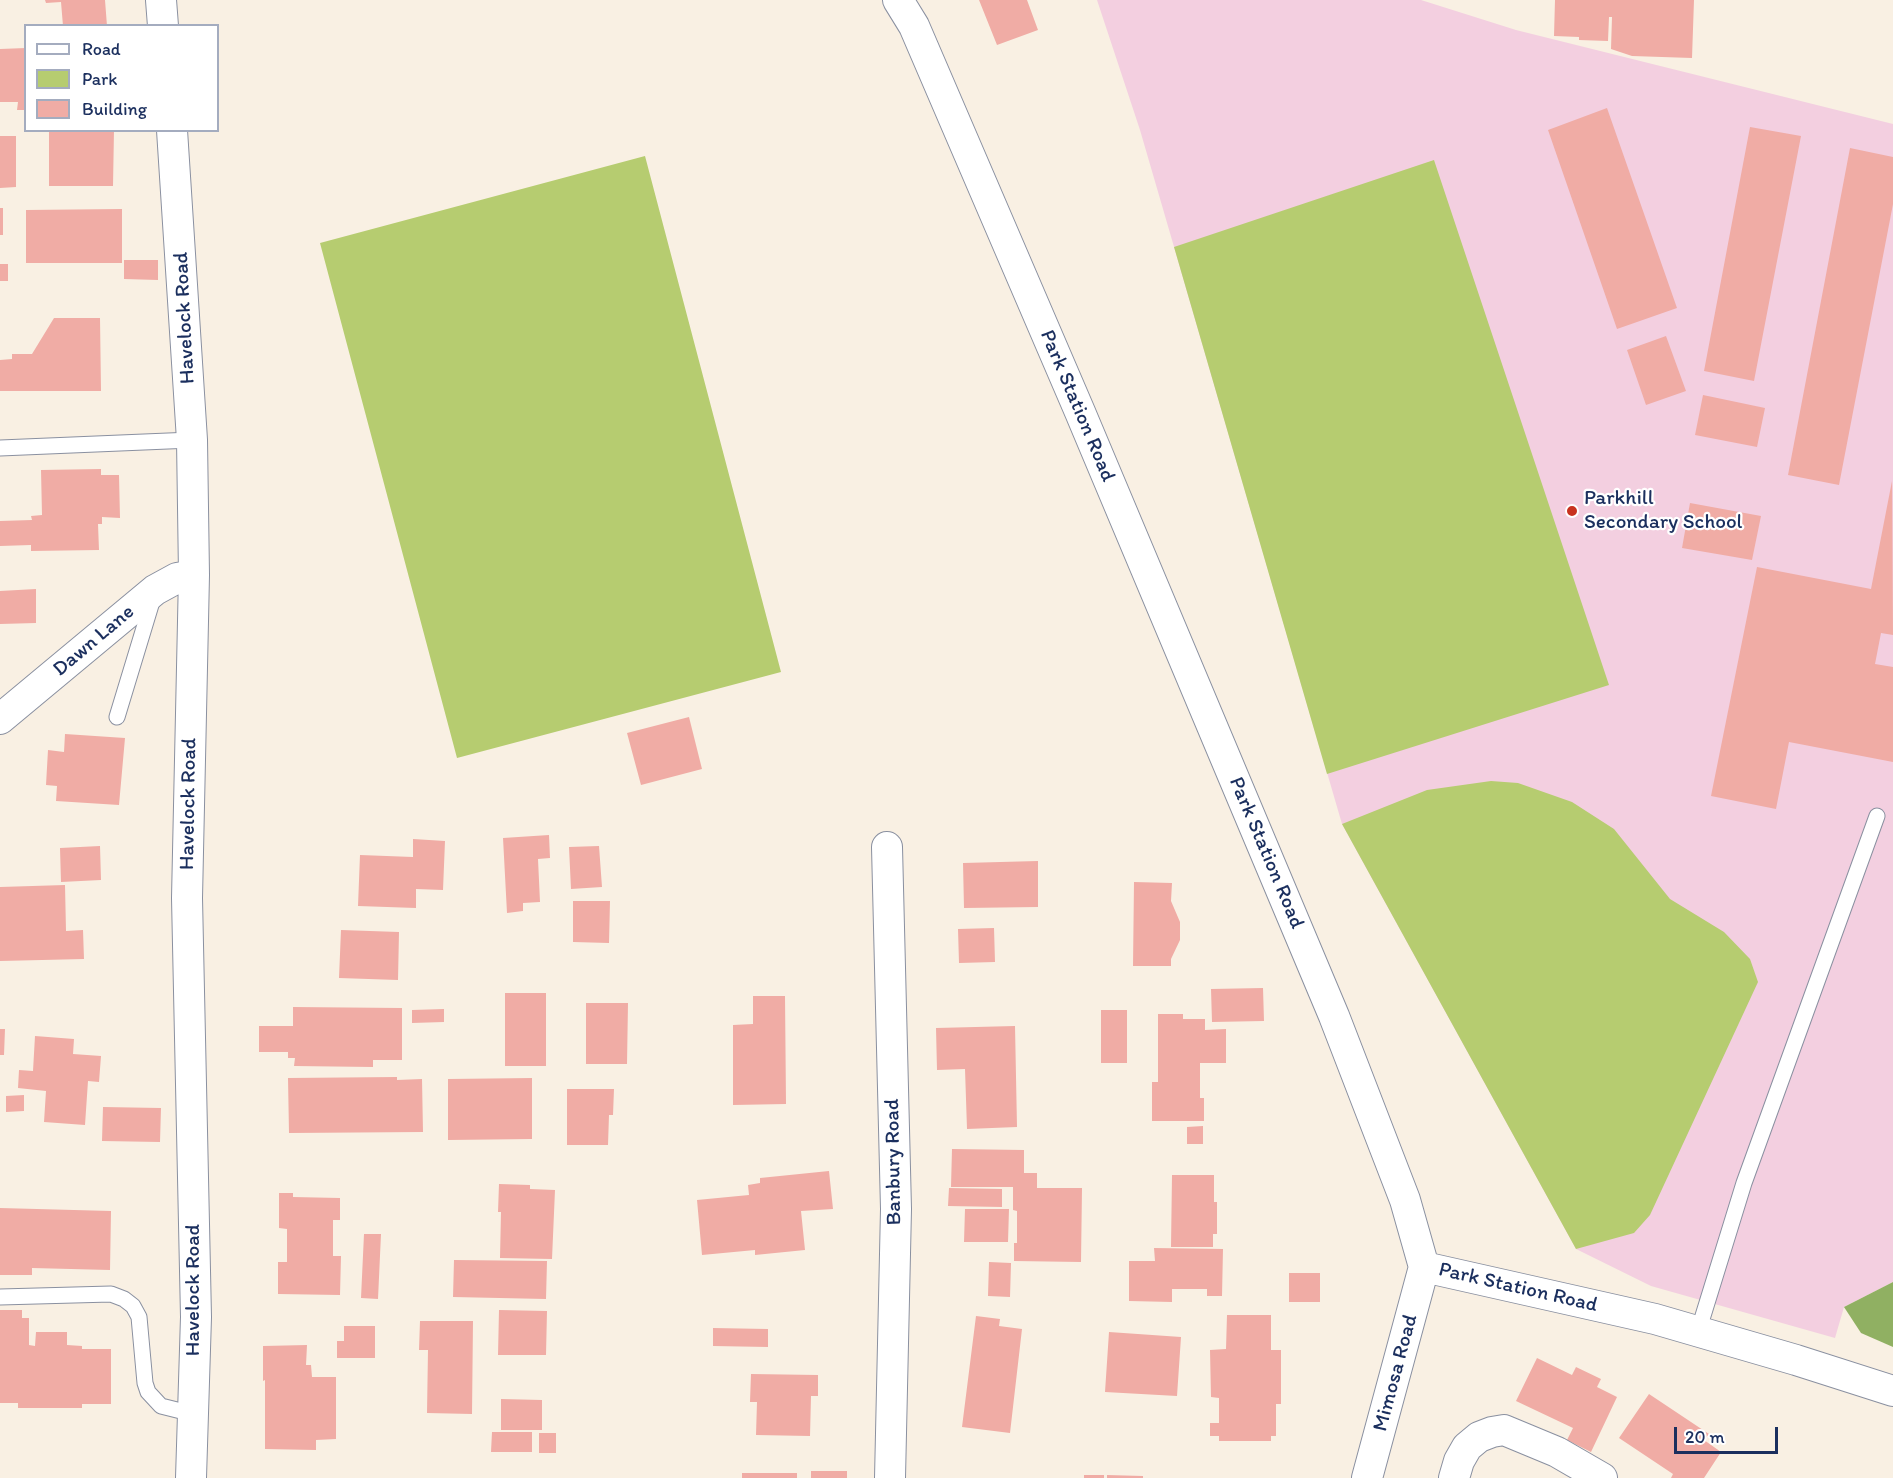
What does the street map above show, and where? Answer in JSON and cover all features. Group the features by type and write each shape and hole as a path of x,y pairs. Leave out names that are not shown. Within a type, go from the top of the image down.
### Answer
{"street":[{"path":"161,0 163,24"},
{"name":"Park Station Road","path":"898,0 914,26 1080,412 1334,1016 1405,1200 1424,1267 1654,1319 1893,1391"},
{"name":"Havelock Road","path":"172,132 192,440 194,575 187,898 196,1317 192,1478"},
{"name":"Dawn Lane","path":"0,719 155,590 177,578 194,575"},
{"name":"Banbury Road","path":"887,846 896,1209 890,1478"},
{"name":"Mimosa Road","path":"1367,1478 1424,1267"},
{"path":"1454,1478 1459,1461 1467,1447 1479,1437 1504,1430 1557,1452 1602,1478"}],"lane":[{"path":"0,448 192,440"},
{"path":"117,717 155,590"},
{"path":"1698,1332 1744,1183 1877,816"},
{"path":"0,1297 111,1294 124,1299 133,1306 140,1317 148,1392 161,1406 193,1413"}],"shaded area":[{"name":"Parkhill Secondary School","path":"1097,0 1421,0 1516,30 1893,124 1893,1282 1844,1307 1835,1338 1651,1286 1576,1249 1342,824 1140,130"}],"green space":[{"path":"645,156 781,672 457,758 320,243"},
{"path":"1434,160 1609,685 1327,774 1174,247"},
{"path":"1491,781 1518,783 1572,802 1614,829 1670,899 1724,932 1750,959 1758,982 1650,1215 1634,1233 1576,1249 1342,824 1427,790"},
{"path":"1893,1282 1893,1347 1861,1333 1844,1307"}],"building":[{"path":"45,0 105,0 107,24 63,24 61,2 46,3"},
{"path":"979,0 1027,0 1038,30 997,45"},
{"path":"1555,0 1694,0 1692,58 1632,56 1611,49 1612,17 1609,17 1608,41 1554,36"},
{"path":"24,48 24,110 17,110 18,102 0,102 0,49"},
{"path":"1607,108 1677,308 1617,329 1548,130"},
{"path":"1750,127 1801,136 1754,381 1704,371"},
{"path":"49,132 114,132 113,186 49,186"},
{"path":"0,136 16,136 16,187 0,188"},
{"path":"1850,148 1893,157 1893,204 1839,485 1788,475"},
{"path":"0,208 3,208 3,235 0,235"},
{"path":"122,209 122,263 26,263 26,210"},
{"path":"124,260 158,260 158,280 124,279"},
{"path":"0,264 8,264 8,281 0,281"},
{"path":"54,318 100,318 101,391 0,391 0,360 12,359 12,354 32,354"},
{"path":"1666,336 1686,391 1646,405 1627,350"},
{"path":"1703,395 1765,408 1757,447 1695,435"},
{"path":"101,469 101,475 119,475 120,518 102,517 102,524 98,524 99,550 31,551 31,545 0,546 0,521 32,520 31,516 42,515 41,470"},
{"path":"1892,481 1893,635 1881,633 1875,664 1893,667 1893,762 1789,742 1776,809 1711,796 1757,567 1871,589"},
{"path":"1690,503 1761,516 1752,560 1682,548"},
{"path":"36,589 36,623 0,624 0,591"},
{"path":"689,717 702,769 641,785 627,733"},
{"path":"65,734 125,738 119,805 56,801 57,786 46,785 48,750 64,752"},
{"path":"549,835 550,858 538,859 540,902 523,903 523,911 507,913 503,838"},
{"path":"413,839 445,841 443,890 416,889 416,908 358,906 360,855 413,857"},
{"path":"100,846 101,880 61,882 60,848"},
{"path":"599,846 602,887 571,889 569,847"},
{"path":"1038,861 1038,907 964,908 963,863"},
{"path":"1134,882 1172,883 1171,901 1180,922 1180,940 1171,959 1171,966 1133,966"},
{"path":"65,885 66,931 83,930 84,959 0,961 0,887"},
{"path":"573,901 610,901 609,943 573,942"},
{"path":"994,928 995,962 959,963 958,929"},
{"path":"341,930 399,932 398,980 339,978"},
{"path":"1263,988 1264,1021 1212,1022 1211,989"},
{"path":"505,993 546,993 546,1066 505,1066"},
{"path":"753,996 785,996 786,1104 733,1105 733,1025 753,1024"},
{"path":"586,1003 628,1003 627,1064 586,1064"},
{"path":"293,1007 402,1008 402,1060 373,1060 373,1067 294,1066 295,1058 288,1058 288,1052 259,1052 259,1026 293,1026"},
{"path":"444,1009 444,1022 412,1023 412,1010"},
{"path":"1101,1010 1127,1010 1127,1063 1101,1063"},
{"path":"1158,1014 1183,1014 1183,1019 1205,1019 1205,1030 1226,1029 1226,1063 1200,1063 1200,1098 1204,1098 1204,1121 1152,1121 1152,1082 1158,1082"},
{"path":"1015,1026 1017,1127 967,1129 965,1069 937,1070 936,1028"},
{"path":"0,1029 5,1029 4,1055 0,1055"},
{"path":"35,1036 74,1039 73,1054 101,1056 99,1082 88,1081 85,1125 44,1122 46,1091 18,1088 19,1070 33,1071"},
{"path":"397,1077 397,1080 422,1079 423,1132 289,1133 288,1078"},
{"path":"532,1078 532,1139 448,1140 448,1079"},
{"path":"567,1089 614,1089 613,1115 609,1115 608,1145 567,1145"},
{"path":"24,1095 24,1111 6,1112 6,1096"},
{"path":"103,1107 161,1108 160,1142 102,1141"},
{"path":"1203,1126 1203,1144 1187,1144 1187,1127"},
{"path":"952,1149 1024,1150 1024,1173 1037,1173 1037,1188 1082,1188 1081,1262 1014,1261 1014,1243 1017,1243 1017,1211 1013,1210 1013,1187 951,1187"},
{"path":"829,1171 833,1209 801,1211 805,1250 755,1255 755,1250 702,1255 697,1200 749,1195 748,1185 760,1183 760,1178"},
{"path":"1172,1175 1214,1175 1217,1234 1213,1234 1213,1247 1171,1247"},
{"path":"499,1184 530,1185 530,1189 555,1190 552,1259 500,1258"},
{"path":"949,1188 1002,1189 1002,1207 948,1206"},
{"path":"279,1193 293,1193 293,1197 340,1198 340,1220 333,1220 333,1256 341,1256 340,1295 278,1294 278,1262 287,1262 287,1229 279,1228"},
{"path":"0,1208 111,1211 110,1270 32,1268 32,1275 0,1275"},
{"path":"965,1209 1009,1209 1008,1242 964,1242"},
{"path":"364,1234 381,1234 378,1299 361,1298"},
{"path":"1154,1248 1223,1249 1222,1296 1207,1296 1207,1289 1172,1289 1172,1302 1129,1301 1129,1261 1155,1261"},
{"path":"454,1260 547,1261 546,1299 453,1297"},
{"path":"989,1262 1011,1263 1010,1297 988,1296"},
{"path":"1289,1273 1320,1273 1320,1302 1289,1302"},
{"path":"0,1310 22,1310 22,1318 29,1318 29,1345 35,1346 36,1332 67,1332 67,1345 82,1346 82,1349 111,1349 111,1404 82,1404 82,1408 18,1408 18,1403 0,1403"},
{"path":"499,1310 547,1311 546,1355 498,1355"},
{"path":"1227,1315 1271,1315 1271,1350 1281,1350 1281,1404 1276,1404 1276,1436 1271,1436 1271,1441 1219,1441 1219,1436 1210,1436 1210,1423 1219,1423 1219,1398 1211,1397 1210,1350 1226,1349"},
{"path":"976,1316 1000,1319 999,1326 1022,1329 1010,1433 962,1427"},
{"path":"420,1321 473,1321 472,1414 427,1413 428,1350 419,1350"},
{"path":"344,1326 375,1326 375,1358 337,1358 337,1341 344,1341"},
{"path":"713,1328 768,1329 768,1347 713,1346"},
{"path":"1109,1332 1181,1337 1177,1396 1105,1392"},
{"path":"307,1345 306,1365 311,1365 312,1377 336,1377 336,1439 316,1440 316,1450 265,1449 263,1346"},
{"path":"1537,1358 1572,1375 1576,1367 1601,1379 1597,1387 1617,1397 1591,1452 1567,1440 1573,1428 1516,1401"},
{"path":"751,1374 818,1375 818,1396 811,1396 810,1436 756,1435 757,1402 750,1402"},
{"path":"1649,1394 1709,1434 1704,1440 1721,1452 1704,1478 1671,1478 1673,1474 1619,1438"},
{"path":"501,1399 542,1400 542,1430 501,1430"},
{"path":"492,1432 532,1432 532,1452 491,1452"},
{"path":"539,1433 556,1433 556,1453 539,1453"},
{"path":"811,1471 847,1471 847,1478 811,1478"},
{"path":"742,1473 797,1473 797,1478 742,1478"},
{"path":"1084,1475 1104,1475 1104,1478 1084,1478"},
{"path":"1107,1475 1143,1476 1143,1478 1107,1478"}],"place":[{"name":"Parkhill Secondary School","path":"1572,511"}]}
